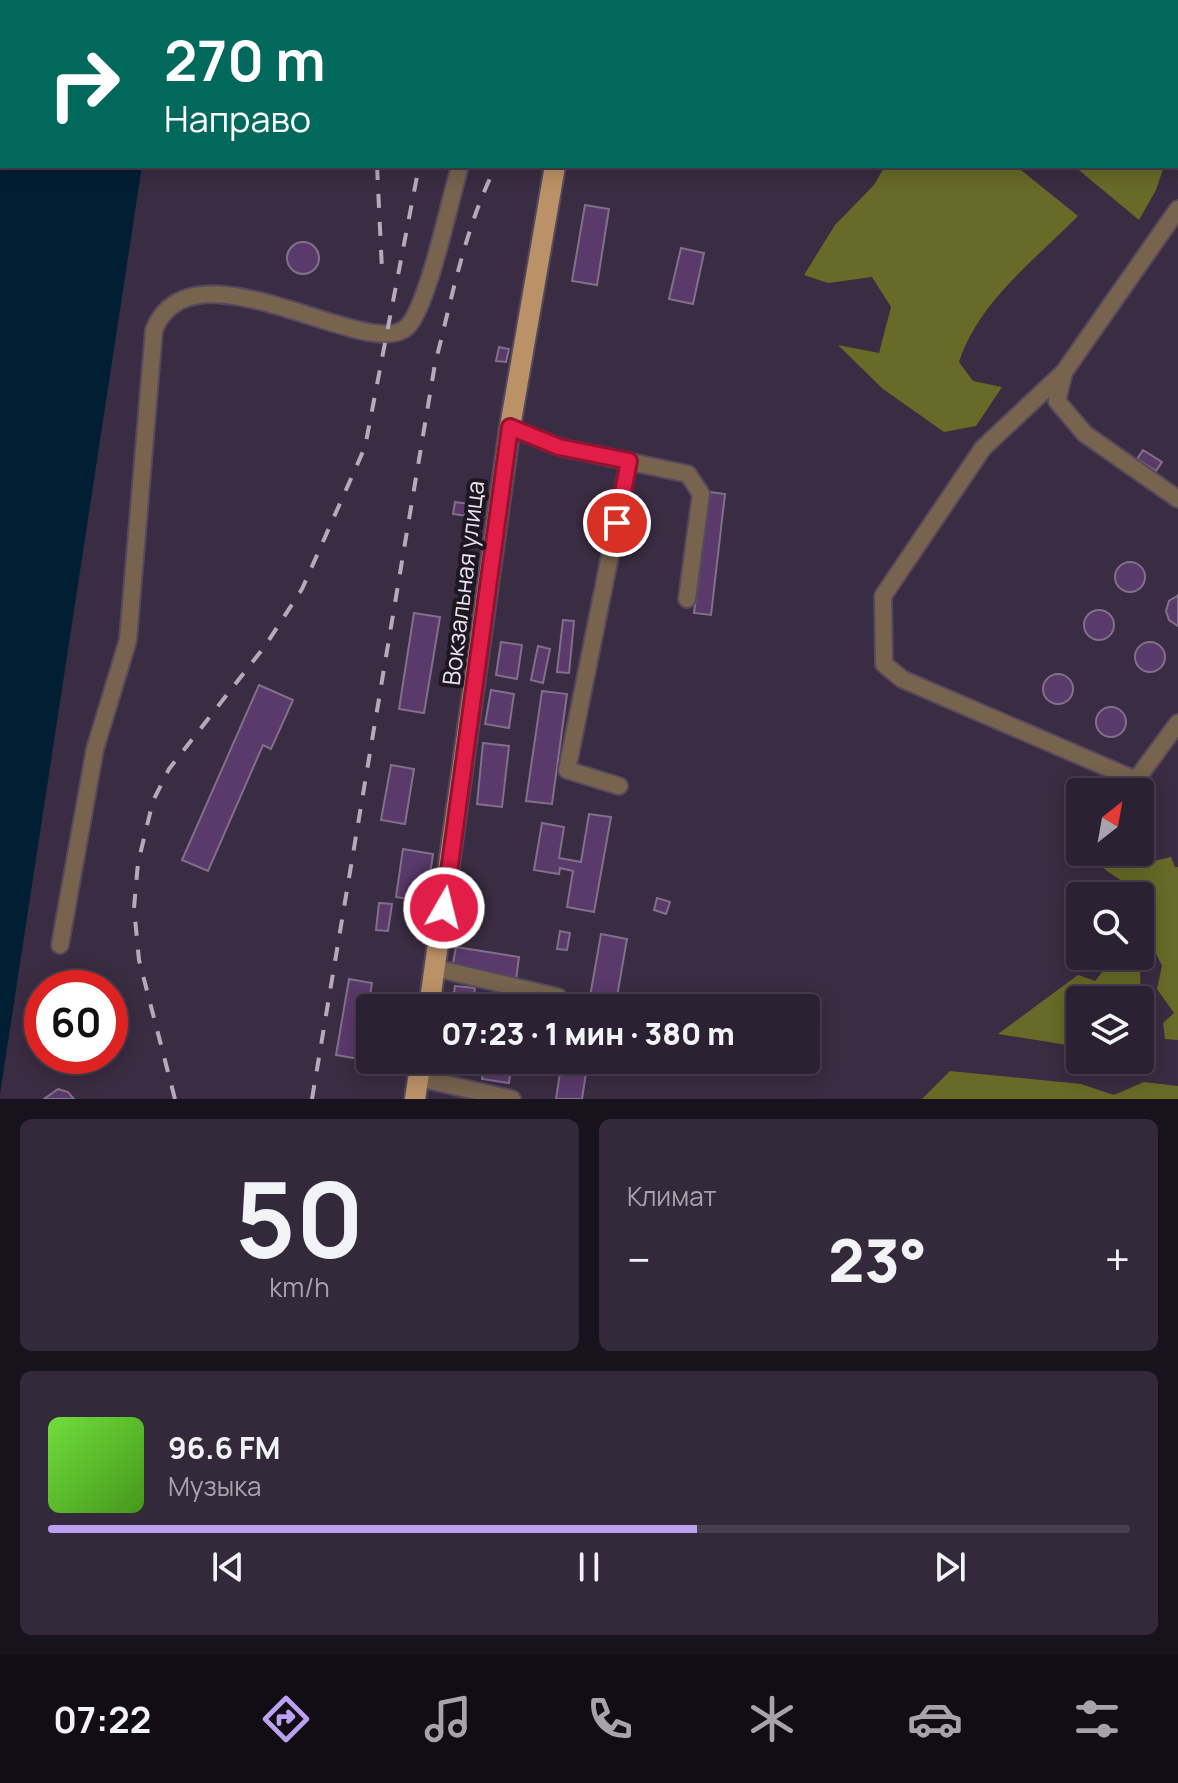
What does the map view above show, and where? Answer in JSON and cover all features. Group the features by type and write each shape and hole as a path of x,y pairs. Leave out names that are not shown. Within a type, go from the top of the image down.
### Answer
{"main road":[{"name":"Вокзальная улица","path":"431,994 510,427 555,168"},
{"path":"415,1099 419,1074"}],"street":[{"path":"60,945 95,749 128,640 154,330 159,319 171,305 190,296 211,294 235,296 360,329 401,331 409,325 423,297 459,168"},
{"path":"1177,726 1136,780 902,679 884,664 883,596 983,448 1064,372 1178,209"},
{"path":"1064,372 1057,401 1085,434 1178,499"},
{"path":"510,427 559,447 688,474 697,483 701,494 687,599"},
{"path":"619,786 567,770 629,461"},
{"path":"435,968 545,994"},
{"path":"435,1074 512,1099"}],"shaded area":[{"path":"884,168 1018,168 1078,216 994,301 968,340 959,362 973,381 1002,387 976,426 944,432 883,389 838,345 879,353 891,307 872,277 828,283 804,275 835,225 874,185"},
{"path":"1076,168 1163,168 1156,190 1139,220"},
{"path":"1171,857 1175,867 1178,867 1178,1040 1165,1039 1163,1023 1174,1013 1157,989 1162,966 1154,950 1154,882 1124,882 1102,866 1154,866 1154,861"},
{"path":"1104,970 1140,970 1140,986 1066,986 1066,1045 998,1034 1078,975 1095,981"},
{"path":"950,1071 1081,1084 1114,1095 1144,1082 1178,1086 1178,1099 922,1099"}],"water":[{"path":"0,168 142,168 0,1094"}],"building":[{"path":"585,205 609,209 597,285 572,281"},
{"path":"303,242 314,247 319,258 314,269 303,274 292,269 287,258 292,247"},
{"path":"681,248 704,253 693,304 669,299"},
{"path":"499,347 509,349 506,362 496,361"},
{"path":"1143,450 1162,462 1156,471 1137,459"},
{"path":"710,492 725,494 711,615 694,613"},
{"path":"455,502 483,506 481,518 453,514"},
{"path":"1130,562 1141,566 1145,577 1141,588 1130,592 1119,588 1115,577 1119,566"},
{"path":"1178,595 1178,626 1169,620 1166,611 1169,601"},
{"path":"1099,610 1110,614 1114,625 1110,636 1099,640 1088,636 1084,625 1088,614"},
{"path":"414,613 440,617 424,713 399,709"},
{"path":"563,620 574,621 569,673 557,672"},
{"path":"501,642 522,645 517,679 496,675"},
{"path":"1150,642 1161,646 1165,657 1161,668 1150,672 1139,668 1135,657 1139,646"},
{"path":"538,646 550,649 543,683 531,680"},
{"path":"1058,674 1069,678 1073,689 1069,700 1058,704 1047,700 1043,689 1047,678"},
{"path":"259,685 293,700 271,749 263,745 208,871 182,860"},
{"path":"491,690 514,694 509,728 485,724"},
{"path":"542,691 567,694 552,804 526,801"},
{"path":"1111,707 1122,711 1126,722 1122,733 1111,737 1100,733 1096,722 1100,711"},
{"path":"483,743 509,746 502,807 477,804"},
{"path":"391,765 414,769 405,824 381,820"},
{"path":"589,814 611,817 594,912 567,907 573,871 560,868 559,874 534,870 542,823 564,827 559,858 581,862"},
{"path":"403,849 433,854 426,902 396,897"},
{"path":"657,898 670,902 666,914 654,910"},
{"path":"379,903 392,904 388,931 376,930"},
{"path":"560,931 570,933 567,950 557,949"},
{"path":"601,934 627,939 617,994 590,994"},
{"path":"456,947 519,957 516,980 452,969"},
{"path":"349,979 372,983 370,994 356,994 356,1058 336,1055"},
{"path":"455,986 475,988 474,994 454,994"},
{"path":"483,1074 510,1074 509,1083 482,1079"},
{"path":"560,1074 586,1074 582,1099 556,1099"},
{"path":"58,1089 68,1092 74,1099 44,1099"}],"railway":[{"path":"377,168 382,270"},
{"path":"175,1099 139,960 134,908 138,863 153,801 169,769 265,646 302,589 365,447 419,168"},
{"path":"312,1099 435,364 468,238 495,168"}],"route":[{"path":"444,908 510,427 559,447 629,461 617,523"}]}
